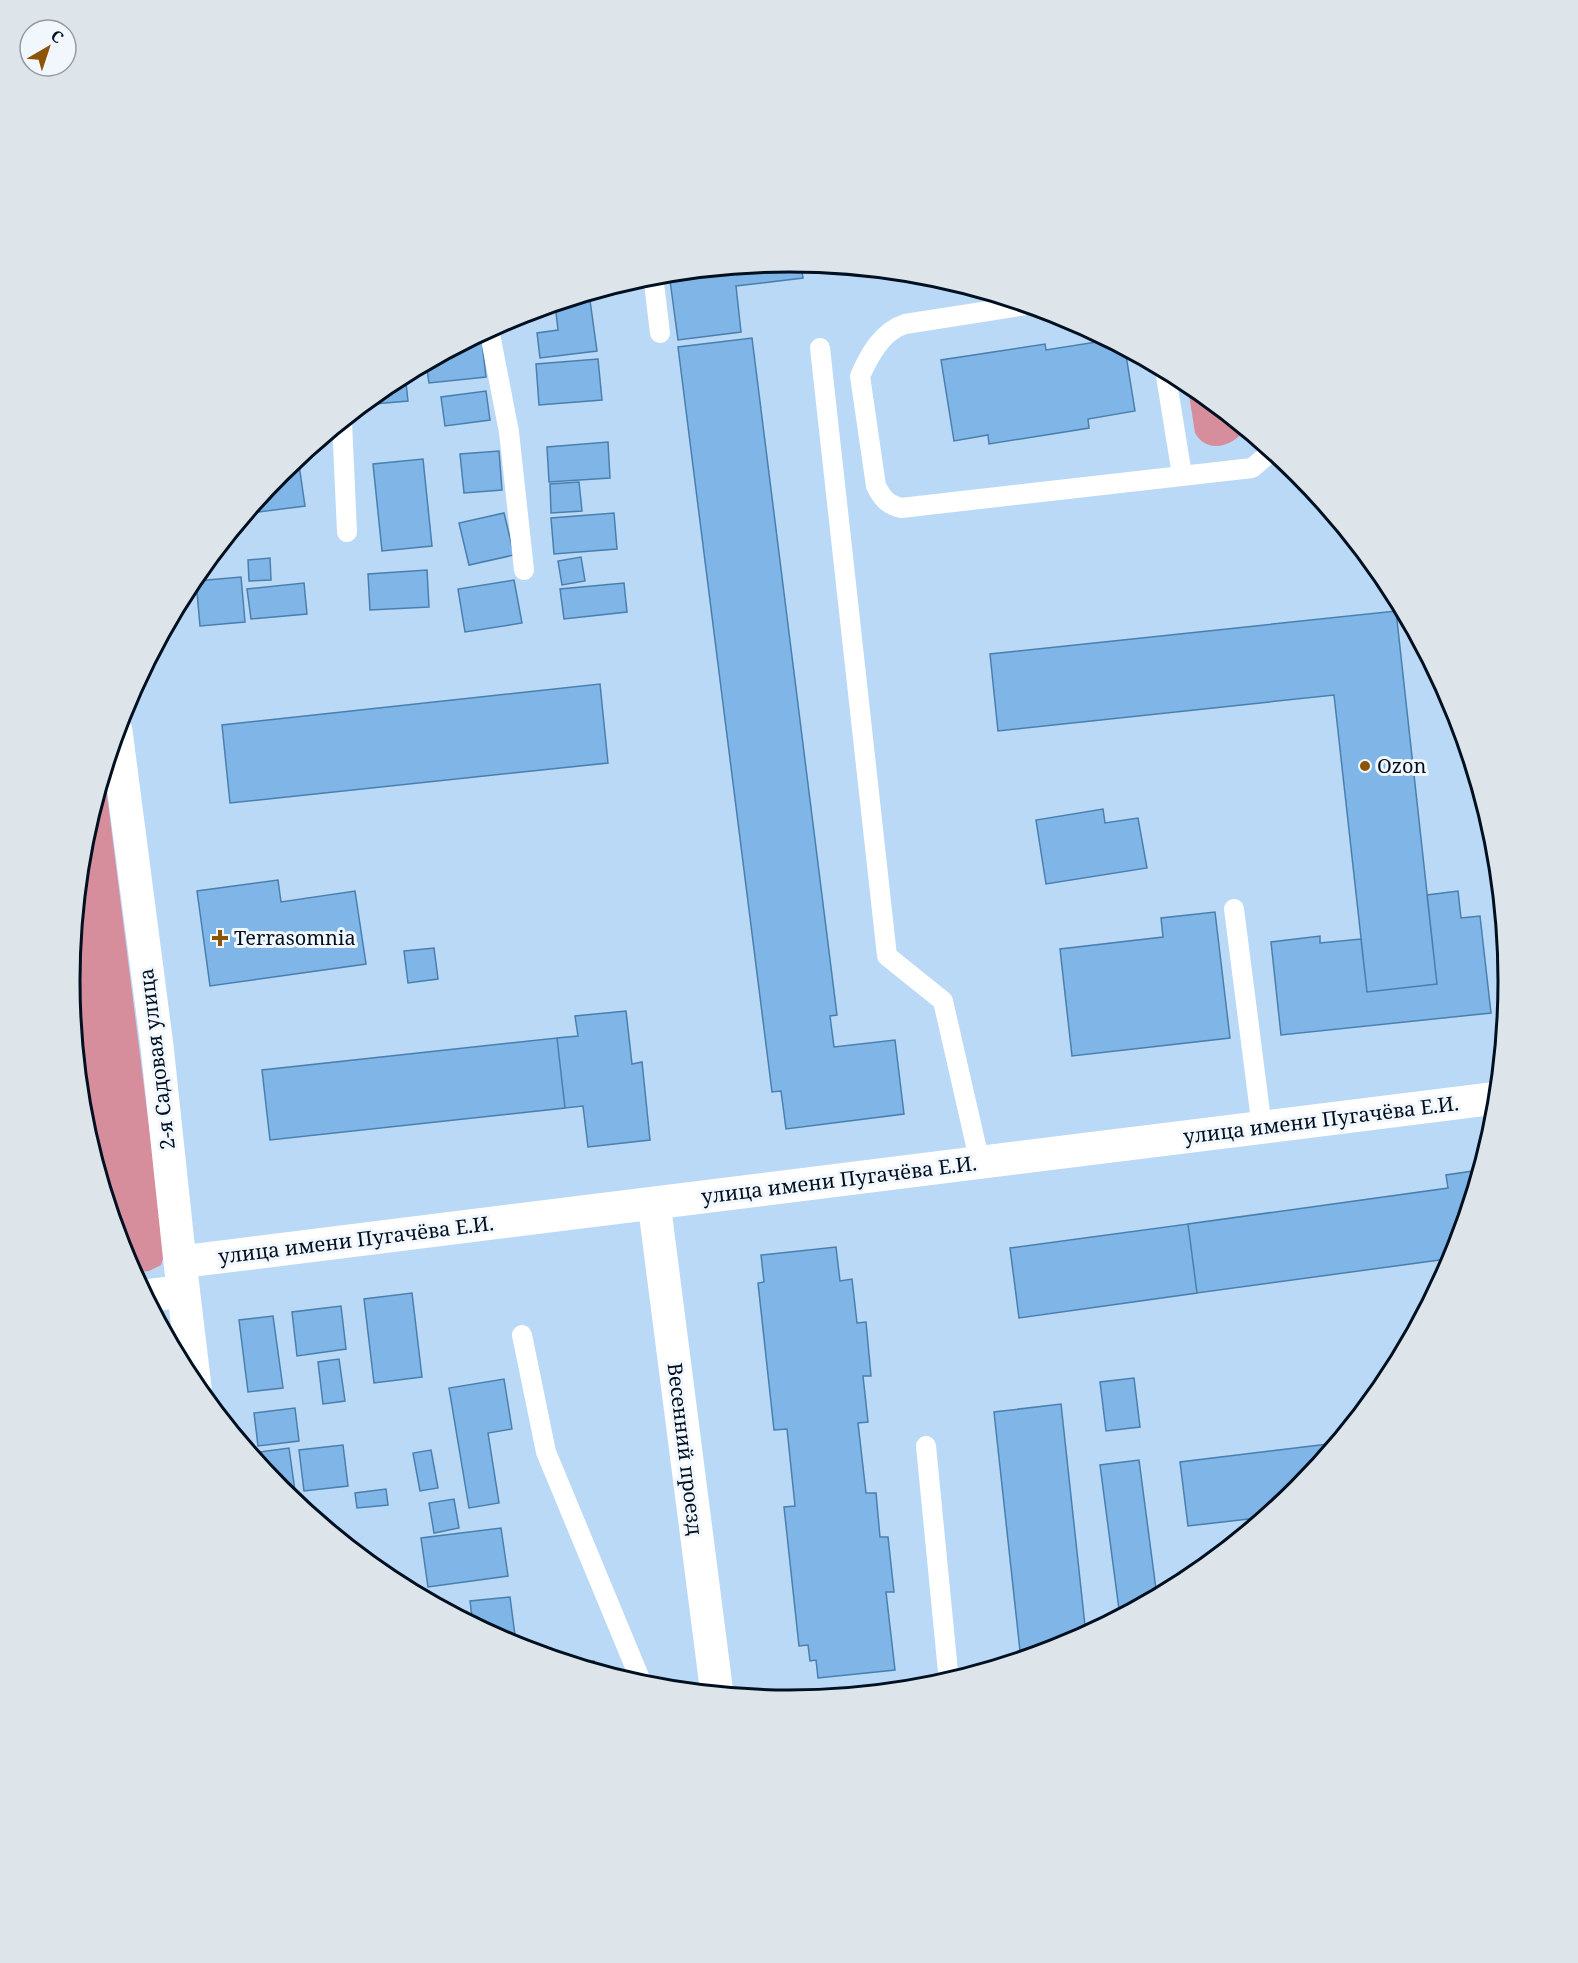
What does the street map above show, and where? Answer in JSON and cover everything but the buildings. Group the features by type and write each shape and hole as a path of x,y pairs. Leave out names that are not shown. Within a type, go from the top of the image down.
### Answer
{"street":[{"name":"2-я Садовая улица","path":"118,749 157,1046 192,1365"},
{"name":"улица имени Пугачёва Е.И.","path":"152,1292 182,1277 654,1203 1488,1099"},
{"name":"Весенний проезд","path":"654,1203 716,1687"}],"lane":[{"path":"654,285 660,333"},
{"path":"1008,307 893,328 866,362 860,376 876,486 882,497 893,506 901,508 1252,468 1266,456"},
{"path":"491,338 510,432 524,570"},
{"path":"820,348 887,956 943,1001 980,1163"},
{"path":"1167,382 1182,475"},
{"path":"342,431 347,532"},
{"path":"1234,909 1262,1128"},
{"path":"522,1335 546,1452 638,1674"},
{"path":"926,1446 948,1672"}],"shaded area":[{"path":"1189,396 1241,435 1228,444 1213,446 1200,440 1195,433"},
{"path":"106,790 165,1252 161,1265 142,1272 134,1253 117,1210 104,1165 93,1120 81,1028 81,935 93,843"}],"place":[{"name":"Ozon","path":"1365,766"},
{"name":"Terrasomnia","path":"220,938"}]}
